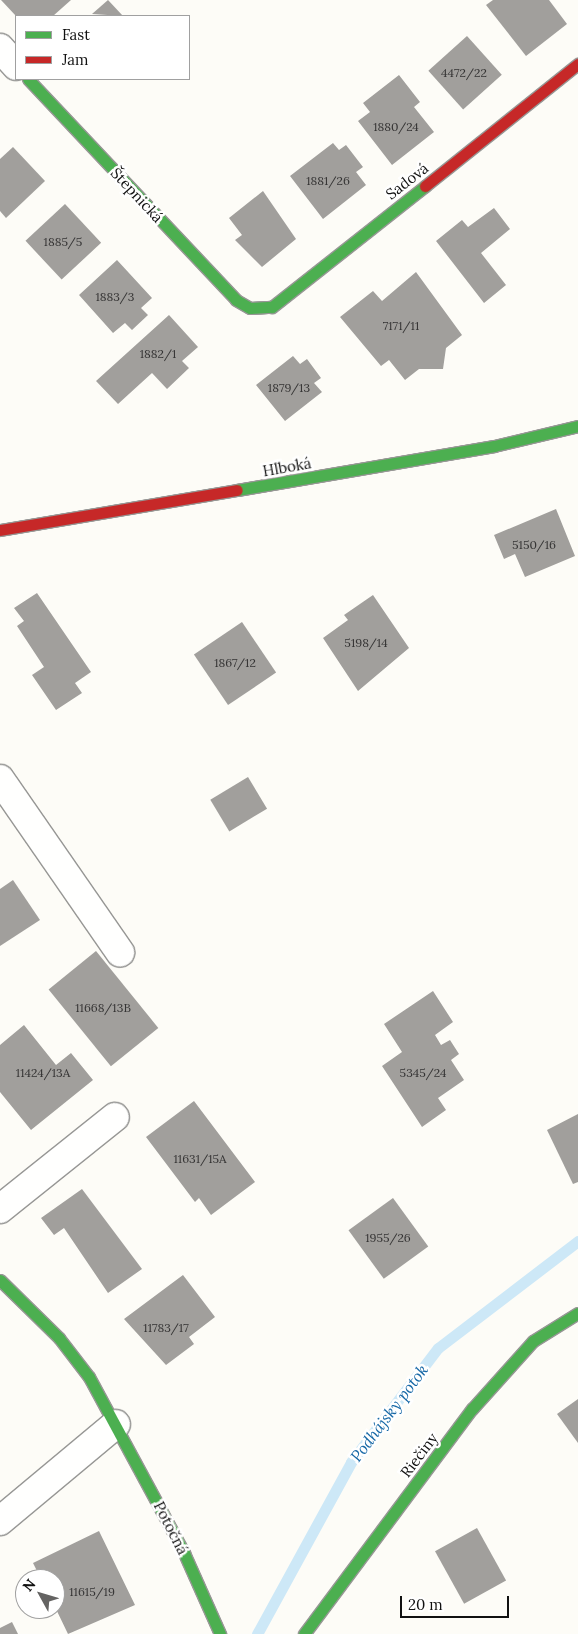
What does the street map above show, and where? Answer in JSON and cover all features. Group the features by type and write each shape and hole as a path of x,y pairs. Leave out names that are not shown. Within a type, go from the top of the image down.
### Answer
{"street":[{"path":"0,48 15,65"},
{"name":"Sadová","path":"250,308 272,307 578,64"},
{"name":"Štepnická","path":"29,80 236,300 250,308"},
{"name":"Hlboká","path":"0,530 485,448 578,426"},
{"path":"0,780 120,952"},
{"path":"0,1210 115,1117"},
{"name":"Potočná","path":"0,1280 59,1338 89,1376 184,1552 220,1634"},
{"name":"Riečiny","path":"304,1634 472,1409 533,1341 578,1313"},
{"path":"0,1521 116,1424"}],"building":[{"path":"1,0 71,0 54,15 15,15"},
{"path":"108,0 122,15 108,15 92,14"},
{"path":"493,0 549,0 567,24 526,56 486,5"},
{"path":"467,36 502,75 463,109 428,71"},
{"path":"399,75 420,102 414,107 434,132 392,165 358,121 370,112 363,103"},
{"path":"333,143 339,150 346,145 363,167 356,172 366,185 323,219 290,176"},
{"path":"13,147 45,181 6,218 0,211 0,159"},
{"path":"263,191 296,239 262,267 235,240 242,235 229,218"},
{"path":"65,204 101,243 62,280 26,241"},
{"path":"494,208 510,229 481,253 506,285 484,303 436,241 462,220 468,227"},
{"path":"117,260 152,298 141,308 148,315 132,330 125,323 113,333 79,295"},
{"path":"416,272 462,335 446,348 443,369 419,369 405,380 389,360 381,366 340,317 373,291 382,301"},
{"path":"169,315 198,347 182,361 189,368 167,389 152,373 118,404 96,381"},
{"path":"293,356 300,364 307,359 321,378 314,383 322,392 285,421 256,385"},
{"path":"556,509 575,556 525,577 515,554 504,559 494,535"},
{"path":"37,593 91,672 75,683 82,693 56,710 32,675 44,667 17,626 24,621 14,608"},
{"path":"373,595 409,648 358,691 323,638 348,620 344,615"},
{"path":"242,622 276,673 228,705 194,654"},
{"path":"248,777 267,809 229,831 210,800"},
{"path":"13,880 40,920 0,946 0,889"},
{"path":"96,951 158,1028 111,1066 49,989"},
{"path":"433,991 453,1022 435,1035 441,1045 450,1040 459,1054 451,1060 464,1080 438,1098 446,1110 422,1127 382,1066 402,1052 384,1024"},
{"path":"24,1025 56,1065 71,1053 93,1080 31,1130 0,1092 0,1045"},
{"path":"194,1101 255,1182 211,1215 199,1198 195,1202 146,1137"},
{"path":"578,1114 578,1182 573,1184 547,1130"},
{"path":"82,1189 142,1269 108,1293 64,1228 54,1235 41,1218"},
{"path":"393,1198 428,1247 384,1279 349,1230"},
{"path":"183,1275 215,1317 189,1337 194,1344 166,1365 124,1319"},
{"path":"578,1399 578,1443 557,1414"},
{"path":"477,1528 506,1580 464,1604 435,1551"},
{"path":"99,1531 135,1605 68,1634 61,1619 65,1619 65,1569 36,1569 33,1563"},
{"path":"12,1622 18,1634 0,1634 0,1628"}],"waterway":[{"name":"Podhájsky potok","path":"257,1634 351,1462 438,1348 578,1241"}],"traffic: fast":[{"path":"29,80 236,300 250,308 272,307 425,186"},
{"path":"237,490 494,446 578,426"},
{"path":"0,1280 59,1338 89,1377 184,1553 220,1634"},
{"path":"304,1634 472,1409 533,1341 578,1313"}],"traffic: jam":[{"path":"425,186 578,64"},
{"path":"0,530 237,490"}]}
